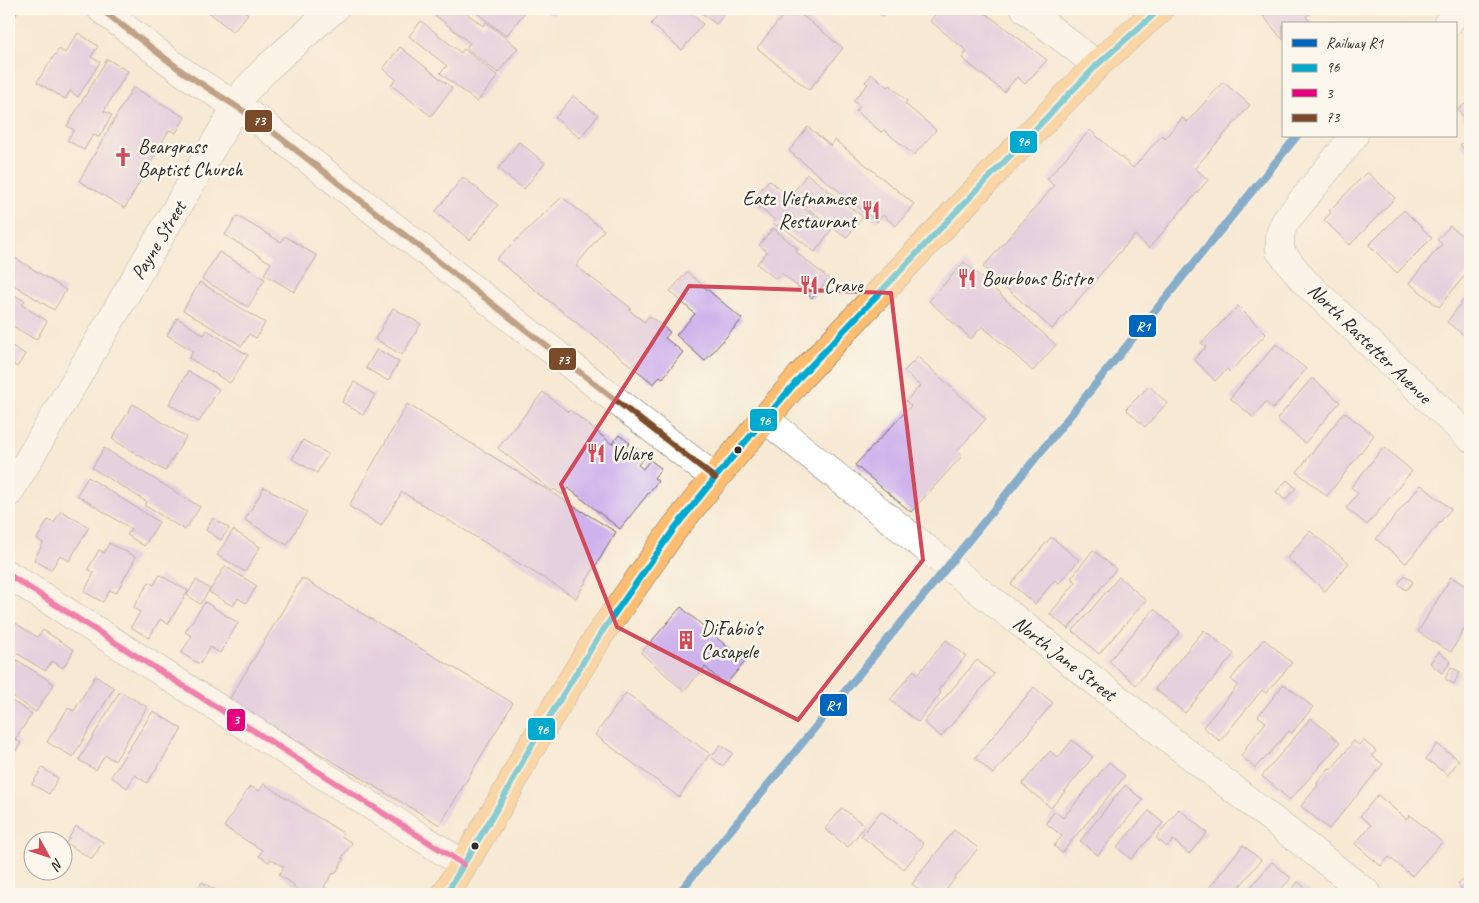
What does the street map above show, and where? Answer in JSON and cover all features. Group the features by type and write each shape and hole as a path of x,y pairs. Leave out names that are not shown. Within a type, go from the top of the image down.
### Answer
{"main road":[{"path":"446,894 526,756 600,636 674,529 715,478 801,376 954,214 1097,66 1160,9"}],"street":[{"path":"101,9 183,72 260,122 715,478"},
{"name":"Payne Street","path":"9,493 246,90 269,66 334,9"},
{"path":"1025,9 1097,66"},
{"path":"1449,22 1459,9"},
{"name":"North Rastetter Avenue","path":"1352,138 1285,222 1280,234 1280,251 1304,280 1470,438"},
{"name":"North Jane Street","path":"764,418 968,582 1368,894"},
{"path":"9,575 463,864"}],"highlighted area":[{"path":"689,286 891,293 923,560 798,720 617,627 561,484"}],"building":[{"path":"9,9 19,9 9,28"},
{"path":"205,9 242,9 248,14 233,32"},
{"path":"432,9 461,9 483,26 486,22 518,48 498,73 466,48 470,43 430,11"},
{"path":"472,9 521,9 525,12 506,36"},
{"path":"546,9 558,9 553,15"},
{"path":"664,9 685,9 703,24 682,50 651,24"},
{"path":"696,9 728,9 716,24"},
{"path":"788,9 794,9 843,48 809,90 757,48"},
{"path":"874,9 889,9 883,16"},
{"path":"940,9 980,9 1047,60 1025,84 1017,77 1004,92 962,58 967,51 930,21"},
{"path":"1263,9 1316,9 1306,17 1310,22 1282,22 1282,39 1259,11"},
{"path":"421,21 461,53 464,49 498,76 477,102 440,73 447,66 409,36"},
{"path":"78,33 98,46 91,57 100,62 78,97 70,91 65,99 37,82 59,49 65,53"},
{"path":"400,47 452,88 431,116 391,85 396,79 383,69"},
{"path":"107,59 128,71 104,111 112,115 99,137 93,135 84,150 67,140 74,130 67,126"},
{"path":"872,74 888,87 890,85 907,101 905,104 936,130 914,155 884,130 881,132 856,111 860,106 853,101 868,84 865,82"},
{"path":"1223,82 1250,105 1195,168 1208,180 1149,248 1135,235 1052,329 983,267 1054,186 1047,179 1090,130 1133,168 1162,135 1165,138 1182,118 1187,122"},
{"name":"Beargrass Baptist Church","path":"133,87 185,117 176,133 169,130 125,208 79,181"},
{"path":"573,96 598,115 580,138 555,118"},
{"path":"1469,101 1470,119 1466,122 1458,109"},
{"path":"808,127 831,146 835,140 914,204 896,226 883,215 877,222 789,151"},
{"path":"1470,135 1470,155 1460,145"},
{"path":"519,142 545,163 524,189 498,169"},
{"path":"1367,172 1395,198 1350,245 1324,220 1331,213 1329,211"},
{"path":"807,174 863,217 846,238 791,195"},
{"path":"463,177 498,205 470,240 435,212"},
{"path":"769,180 831,230 815,252 779,224 777,226 773,223 775,220 751,201"},
{"path":"562,197 604,230 576,266 631,308 629,310 644,322 649,316 670,332 665,338 683,352 663,378 660,376 654,384 496,259"},
{"path":"1404,210 1432,238 1397,273 1369,245"},
{"path":"237,216 281,242 285,236 317,256 294,292 264,274 271,263 225,235"},
{"path":"1450,226 1470,242 1470,269 1439,307 1409,283 1442,244 1437,240"},
{"path":"773,228 798,249 796,252 829,279 812,298 781,273 776,279 757,264 767,252 759,245"},
{"path":"219,252 265,279 248,307 202,279"},
{"path":"9,254 66,290 54,310 9,282"},
{"path":"964,262 1056,345 1033,371 982,326 971,339 929,301"},
{"path":"687,272 742,319 705,361 676,335 695,314 670,291"},
{"path":"200,282 265,323 256,338 249,334 242,346 183,310"},
{"path":"1470,291 1470,340 1447,322"},
{"path":"9,292 25,301 22,305 47,321 36,340 11,325 9,327"},
{"path":"1238,306 1266,334 1230,372 1227,369 1215,381 1194,359 1206,347 1201,343"},
{"path":"393,308 421,324 402,355 375,339"},
{"path":"177,318 204,335 207,330 248,355 230,383 189,358 193,351 167,335"},
{"path":"9,344 25,354 17,367 11,363 9,366"},
{"path":"1276,344 1306,369 1273,409 1266,402 1253,417 1230,398"},
{"path":"377,349 399,362 388,381 366,368"},
{"path":"918,357 986,419 957,451 962,456 911,512 855,465 911,406 906,401 920,386 904,371"},
{"path":"188,371 219,389 199,422 169,404"},
{"path":"1312,378 1340,402 1305,443 1277,419"},
{"path":"354,382 375,395 363,415 342,402"},
{"path":"1149,386 1167,403 1145,427 1126,409"},
{"path":"543,392 568,412 570,410 612,444 619,435 630,443 622,452 627,456 634,447 646,456 638,465 643,469 650,460 661,468 654,478 658,481 620,529 568,488 562,495 554,489 552,491 498,448"},
{"path":"133,404 186,437 165,471 112,439"},
{"path":"407,404 616,532 576,598 402,492 381,526 349,506"},
{"path":"1344,412 1374,435 1327,496 1297,472"},
{"path":"303,440 328,454 317,473 292,459"},
{"path":"1384,447 1412,471 1367,525 1346,508 1358,493 1351,487"},
{"path":"104,448 200,507 185,530 144,505 147,502 92,468"},
{"path":"88,477 159,522 144,546 127,535 131,529 77,495"},
{"path":"1287,480 1296,488 1285,500 1276,492"},
{"path":"1421,485 1451,509 1406,563 1376,539"},
{"path":"264,487 307,512 287,545 245,520"},
{"path":"61,511 89,527 69,561 60,555 51,570 34,560 43,543 37,539 48,520 54,523"},
{"path":"213,518 229,528 221,540 206,530"},
{"path":"233,530 260,547 245,572 217,555"},
{"path":"1310,531 1349,563 1325,591 1287,558"},
{"path":"1051,537 1079,560 1059,583 1055,580 1035,604 1011,584"},
{"path":"109,543 136,557 116,593 110,590 103,602 84,592 94,573 88,569 99,550 104,553"},
{"path":"1093,550 1116,569 1068,629 1050,614 1076,582 1071,578"},
{"path":"225,566 257,586 246,603 238,598 233,606 209,592"},
{"path":"160,575 188,591 168,624 160,619 149,638 131,627 140,612 133,608 149,582 154,585"},
{"path":"1405,575 1413,582 1406,590 1398,584"},
{"path":"1119,577 1146,600 1099,654 1073,631"},
{"path":"1451,577 1470,589 1470,619 1451,652 1418,632"},
{"path":"302,578 513,703 440,825 229,700"},
{"path":"196,580 210,589 200,604 187,595"},
{"path":"205,602 238,623 220,653 210,647 200,664 181,653 192,636 185,632"},
{"name":"DiFabio's Casapele","path":"681,607 745,662 725,685 705,667 684,691 641,653"},
{"path":"1154,609 1180,632 1136,685 1109,661"},
{"path":"9,619 37,637 43,630 74,650 63,668 52,661 45,671 9,648"},
{"path":"1204,630 1234,654 1185,713 1155,689"},
{"path":"1264,639 1292,663 1266,693 1262,690 1220,741 1203,727 1238,685 1231,679"},
{"path":"946,640 966,656 938,690 941,693 918,722 890,700 914,670 918,674"},
{"path":"1439,652 1451,662 1442,673 1430,663"},
{"path":"9,655 54,684 36,712 9,694"},
{"path":"977,660 994,674 941,737 924,722"},
{"path":"1451,667 1460,672 1454,684 1445,679"},
{"path":"95,676 114,688 73,757 47,742 68,708 74,711"},
{"path":"1284,684 1313,707 1292,733 1289,731 1255,768 1241,756 1266,722 1258,716"},
{"path":"1034,687 1053,703 993,774 975,758"},
{"path":"120,691 147,707 115,761 105,755 96,770 79,760"},
{"path":"626,693 710,754 679,797 595,735"},
{"path":"9,699 32,714 15,739 21,743 9,761"},
{"path":"153,711 182,729 147,783 135,775 127,788 111,777"},
{"path":"1311,718 1340,743 1290,800 1262,776"},
{"path":"1072,740 1093,757 1051,808 1022,784 1050,751 1058,758"},
{"path":"1363,740 1376,751 1372,756 1383,764 1329,829 1301,806 1329,768 1331,770 1354,741 1359,745"},
{"path":"1437,744 1459,760 1448,775 1426,759"},
{"path":"720,745 733,753 723,766 711,757"},
{"path":"1109,762 1125,776 1062,853 1054,846 1062,836 1046,823 1055,811 1063,818"},
{"path":"42,768 58,778 49,794 32,784"},
{"path":"264,784 343,833 341,836 352,843 342,858 344,859 335,874 333,873 324,887 335,894 306,894 293,887 294,885 279,875 284,867 271,859 269,862 259,856 262,850 224,827 250,786 259,791"},
{"path":"1125,785 1143,800 1098,855 1080,841"},
{"path":"1378,795 1406,819 1410,815 1442,842 1412,876 1389,857 1381,866 1355,844 1371,825 1360,816"},
{"path":"842,808 865,826 848,847 825,829"},
{"path":"1179,809 1207,833 1189,854 1173,840 1167,847 1156,838"},
{"path":"881,811 924,844 904,869 861,836"},
{"path":"1149,811 1163,823 1131,859 1117,847"},
{"path":"76,826 103,842 92,859 72,847 72,833"},
{"path":"954,830 978,848 943,894 925,894 912,884"},
{"path":"1243,845 1261,860 1237,890 1242,894 1204,894"},
{"path":"1272,862 1291,878 1277,894 1245,894"},
{"path":"1470,875 1470,894 1466,894 1458,884"},
{"path":"202,882 222,894 195,894"},
{"path":"1298,882 1313,894 1288,894"}],"rail line":[{"name":"R1","path":"678,894 948,566 1295,138"}],"transit line":[{"name":"73","path":"101,9 183,72 259,121 715,478"},
{"name":"96","path":"446,894 508,790 526,755 599,636 674,529 715,478 801,376 954,214 1097,65 1160,9"},
{"name":"3","path":"9,575 463,864"}],"place":[{"name":"Beargrass Baptist Church","path":"123,157"},
{"name":"Eatz Vietnamese Restaurant","path":"871,210"},
{"name":"Bourbons Bistro","path":"967,278"},
{"name":"Crave","path":"809,285"},
{"name":"Volare","path":"596,453"},
{"name":"DiFabio's Casapele","path":"686,640"}]}
